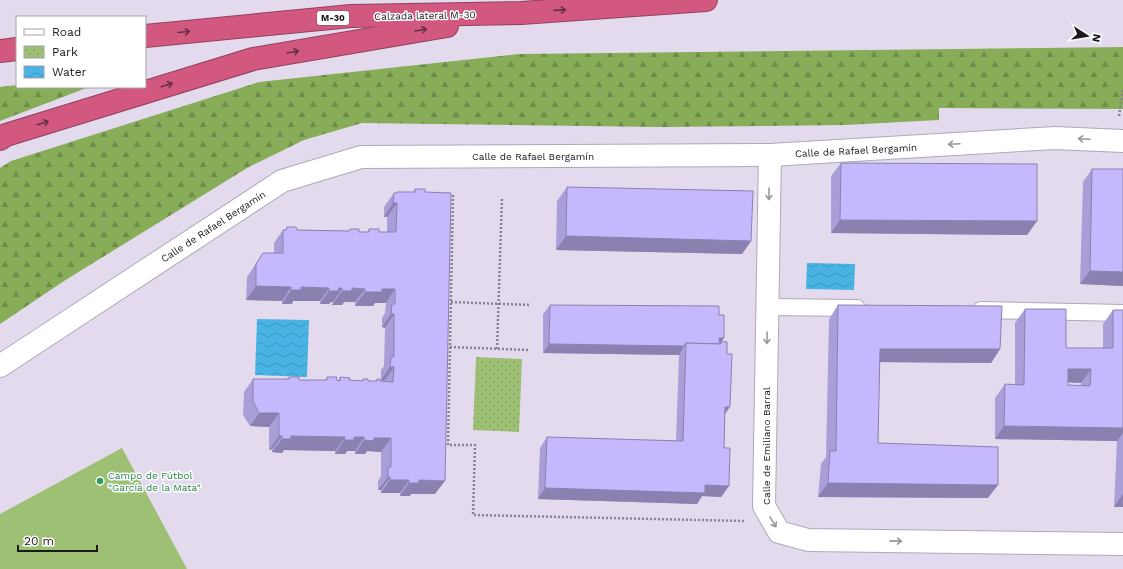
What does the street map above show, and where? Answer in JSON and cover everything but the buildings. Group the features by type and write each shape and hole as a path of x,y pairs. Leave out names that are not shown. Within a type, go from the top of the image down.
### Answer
{"highway":[{"name":"Calzada lateral M-30","path":"146,36 351,16 521,13 706,0"},
{"path":"0,139 6,135 253,59 521,13"},
{"path":"0,51 16,49"}],"street":[{"name":"Calle de Rafael Bergamín","path":"0,366 282,182 361,157 770,155 1055,138 1123,141"},
{"name":"Calle de Emiliano Barral","path":"770,155 764,506 779,532 808,540 1123,544"},
{"path":"768,307 870,308"},
{"path":"965,310 1123,313"}],"path":[{"path":"453,195 448,445 475,445 473,516 773,522"},
{"path":"497,349 502,197"},
{"path":"451,302 531,305"},
{"path":"450,347 529,350"}],"green space":[{"path":"1123,47 1123,109 939,108 939,120 845,125 661,127 362,123 304,140 247,168 64,281 0,324 0,168 11,161 259,82 519,54"},
{"path":"16,85 16,88 86,88 0,121 0,87"},
{"path":"476,357 522,359 519,432 473,430"},
{"name":"Campo de Fútbol \"García de la Mata\"","path":"122,448 187,569 0,569 0,514"}],"water":[{"path":"807,263 855,264 854,290 806,289"},
{"path":"257,319 309,320 307,377 255,375"}],"place":[{"name":"Campo de Fútbol \"García de la Mata\"","path":"100,481"}]}
